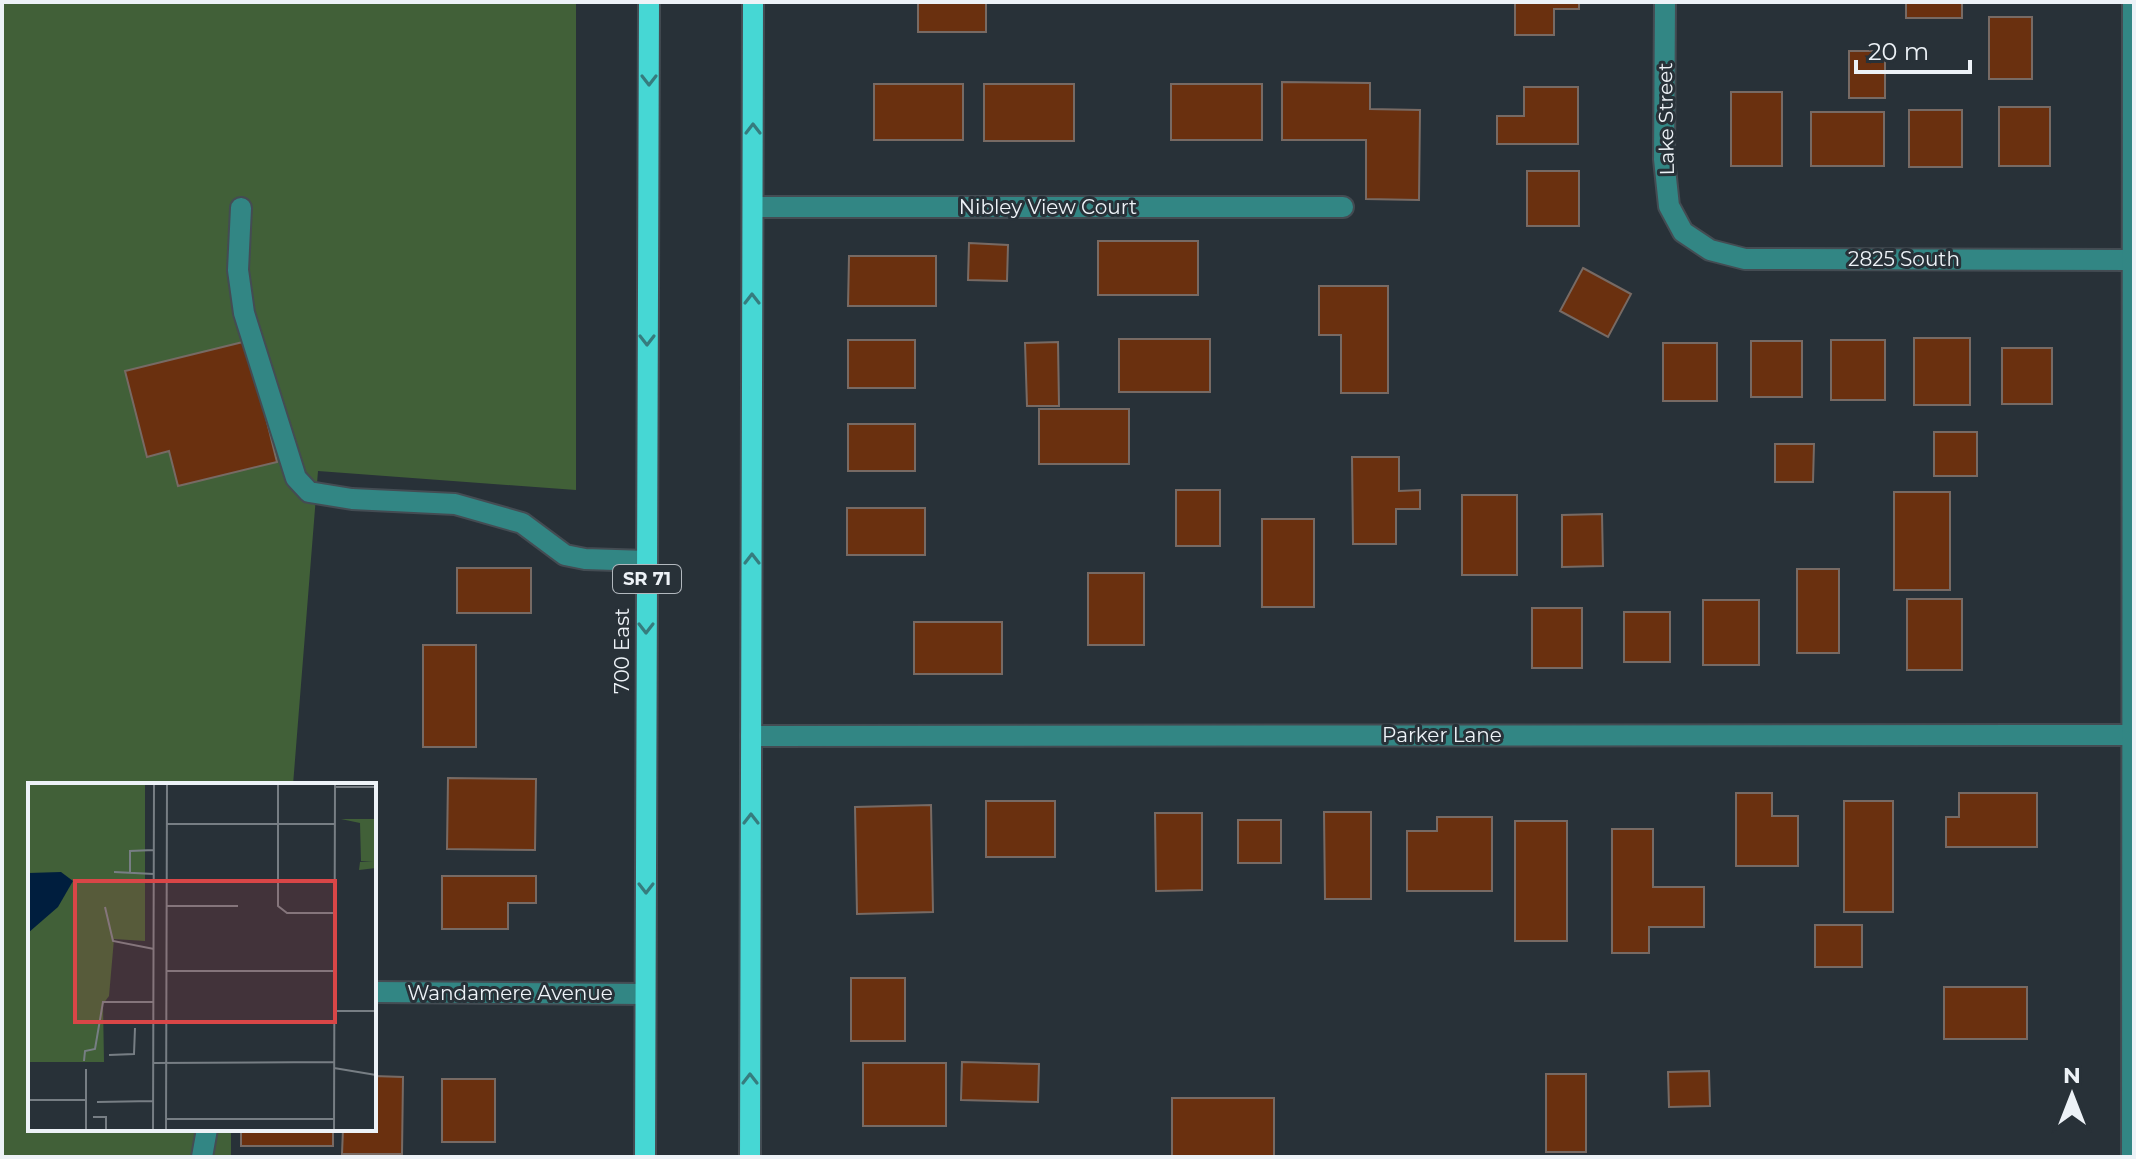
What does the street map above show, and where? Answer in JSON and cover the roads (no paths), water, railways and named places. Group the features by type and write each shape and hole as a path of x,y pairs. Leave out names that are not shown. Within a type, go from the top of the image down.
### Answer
{"main road":[{"name":"700 East","path":"645,1157 649,2"},
{"path":"750,1157 753,2"}],"street":[{"name":"Lake Street","path":"1665,2 1664,159 1669,206 1683,232"},
{"path":"2132,1157 2133,2"},
{"name":"Nibley View Court","path":"753,207 1343,207"},
{"path":"241,208 238,270 244,313 296,478 309,492 352,499 455,504 522,523 565,555 585,559 647,561"},
{"name":"2825 South","path":"1683,232 1710,250 1745,259 2132,260"},
{"name":"Parker Lane","path":"751,736 2132,735"},
{"name":"Wandamere Avenue","path":"376,992 645,994"},
{"path":"202,1157 207,1131"}]}
